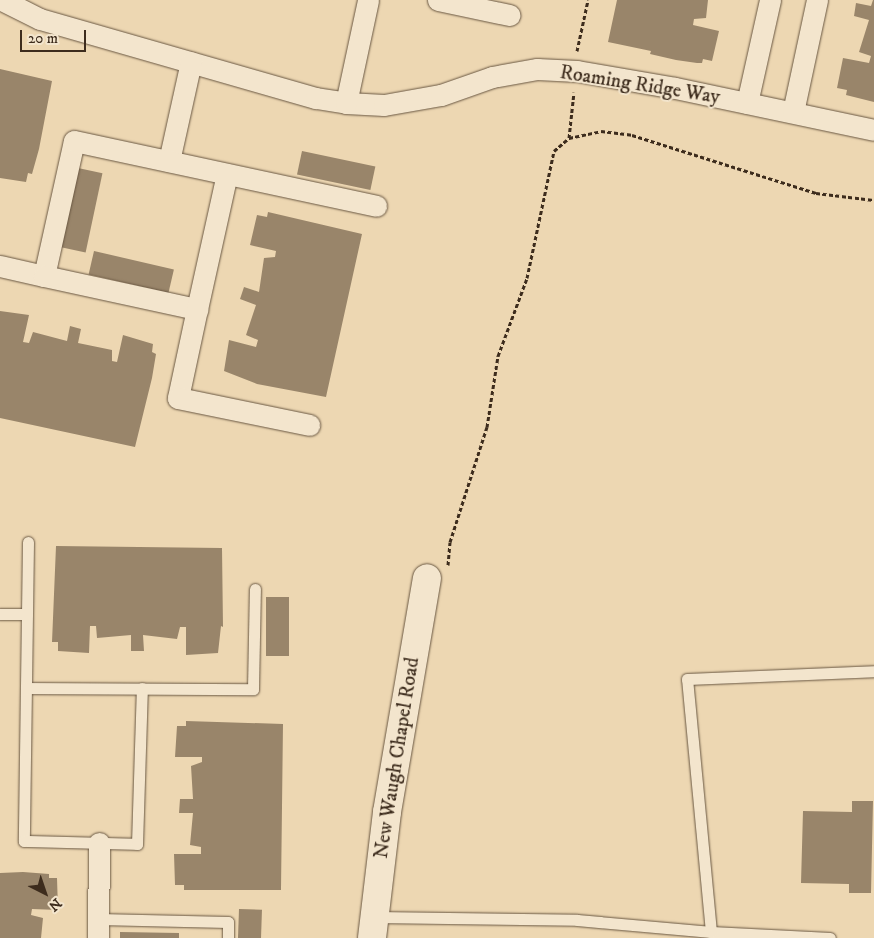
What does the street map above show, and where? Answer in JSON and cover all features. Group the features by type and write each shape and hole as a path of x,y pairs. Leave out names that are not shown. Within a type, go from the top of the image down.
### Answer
{"street":[{"name":"Roaming Ridge Way","path":"2,0 42,9 191,62 316,98 346,104 384,105 441,95 492,77 537,69 577,71 793,112 874,130"},
{"path":"346,104 368,0"},
{"path":"438,0 509,15"},
{"name":"Roaming Ridge Way","path":"747,103 770,0"},
{"path":"793,112 817,0"},
{"name":"Roaming Ridge Way","path":"0,16 42,9"},
{"path":"169,162 191,62"},
{"path":"44,276 74,141 376,206"},
{"path":"227,174 178,398 309,425"},
{"path":"0,266 197,309"},
{"name":"New Waugh Chapel Road","path":"373,928 387,812 437,572"},
{"path":"98,928 99,843"}],"lane":[{"path":"28,542 24,841 137,844 142,688"},
{"path":"26,688 253,689 255,590"},
{"path":"0,614 27,614"},
{"path":"710,932 687,679 874,671"},
{"path":"373,928 577,920 710,932 830,938"},
{"path":"98,928 228,922 228,938"}],"path":[{"path":"437,572 450,542 484,436 498,356 527,278 554,151 569,138 601,131 632,135 816,193 874,200"}],"building":[{"path":"617,0 708,0 706,18 694,19 693,25 719,31 712,61 703,59 702,63 697,63 676,60 650,54 651,51 608,42"},
{"path":"873,0 874,102 846,95 847,90 837,88 843,58 869,63 871,56 859,52 869,20 854,16 856,3 871,6"},
{"path":"0,69 52,81 39,149 32,174 28,173 26,182 0,178"},
{"path":"302,151 375,167 370,190 297,174"},
{"path":"78,168 102,173 86,252 61,247"},
{"path":"268,212 362,234 326,397 257,384 224,371 229,340 256,347 258,340 246,335 256,305 240,299 244,287 259,292 264,258 275,257 276,251 250,245 257,215 267,217"},
{"path":"94,251 174,269 168,293 89,274"},
{"path":"0,311 29,315 23,342 29,343 33,332 67,341 70,326 81,329 78,343 112,350 112,361 117,362 123,335 153,344 152,352 156,354 152,378 135,447 0,418"},
{"path":"56,546 222,548 223,627 221,626 218,653 186,655 186,627 180,627 177,639 143,635 144,651 131,651 131,635 97,638 96,626 90,626 89,653 58,651 58,642 52,642"},
{"path":"266,597 289,597 289,656 266,656"},
{"path":"186,721 283,724 281,890 184,890 184,885 175,885 174,854 201,854 201,847 190,845 193,813 179,813 180,799 193,799 191,766 202,762 202,757 175,757 177,726 186,726"},
{"path":"852,801 873,801 871,893 849,893 849,884 801,883 803,811 852,812"},
{"path":"0,873 49,874 49,878 57,878 58,910 32,909 31,915 43,918 41,938 0,938"},
{"path":"239,909 262,910 261,938 238,938"},
{"path":"120,932 179,933 179,938 120,938"}]}
